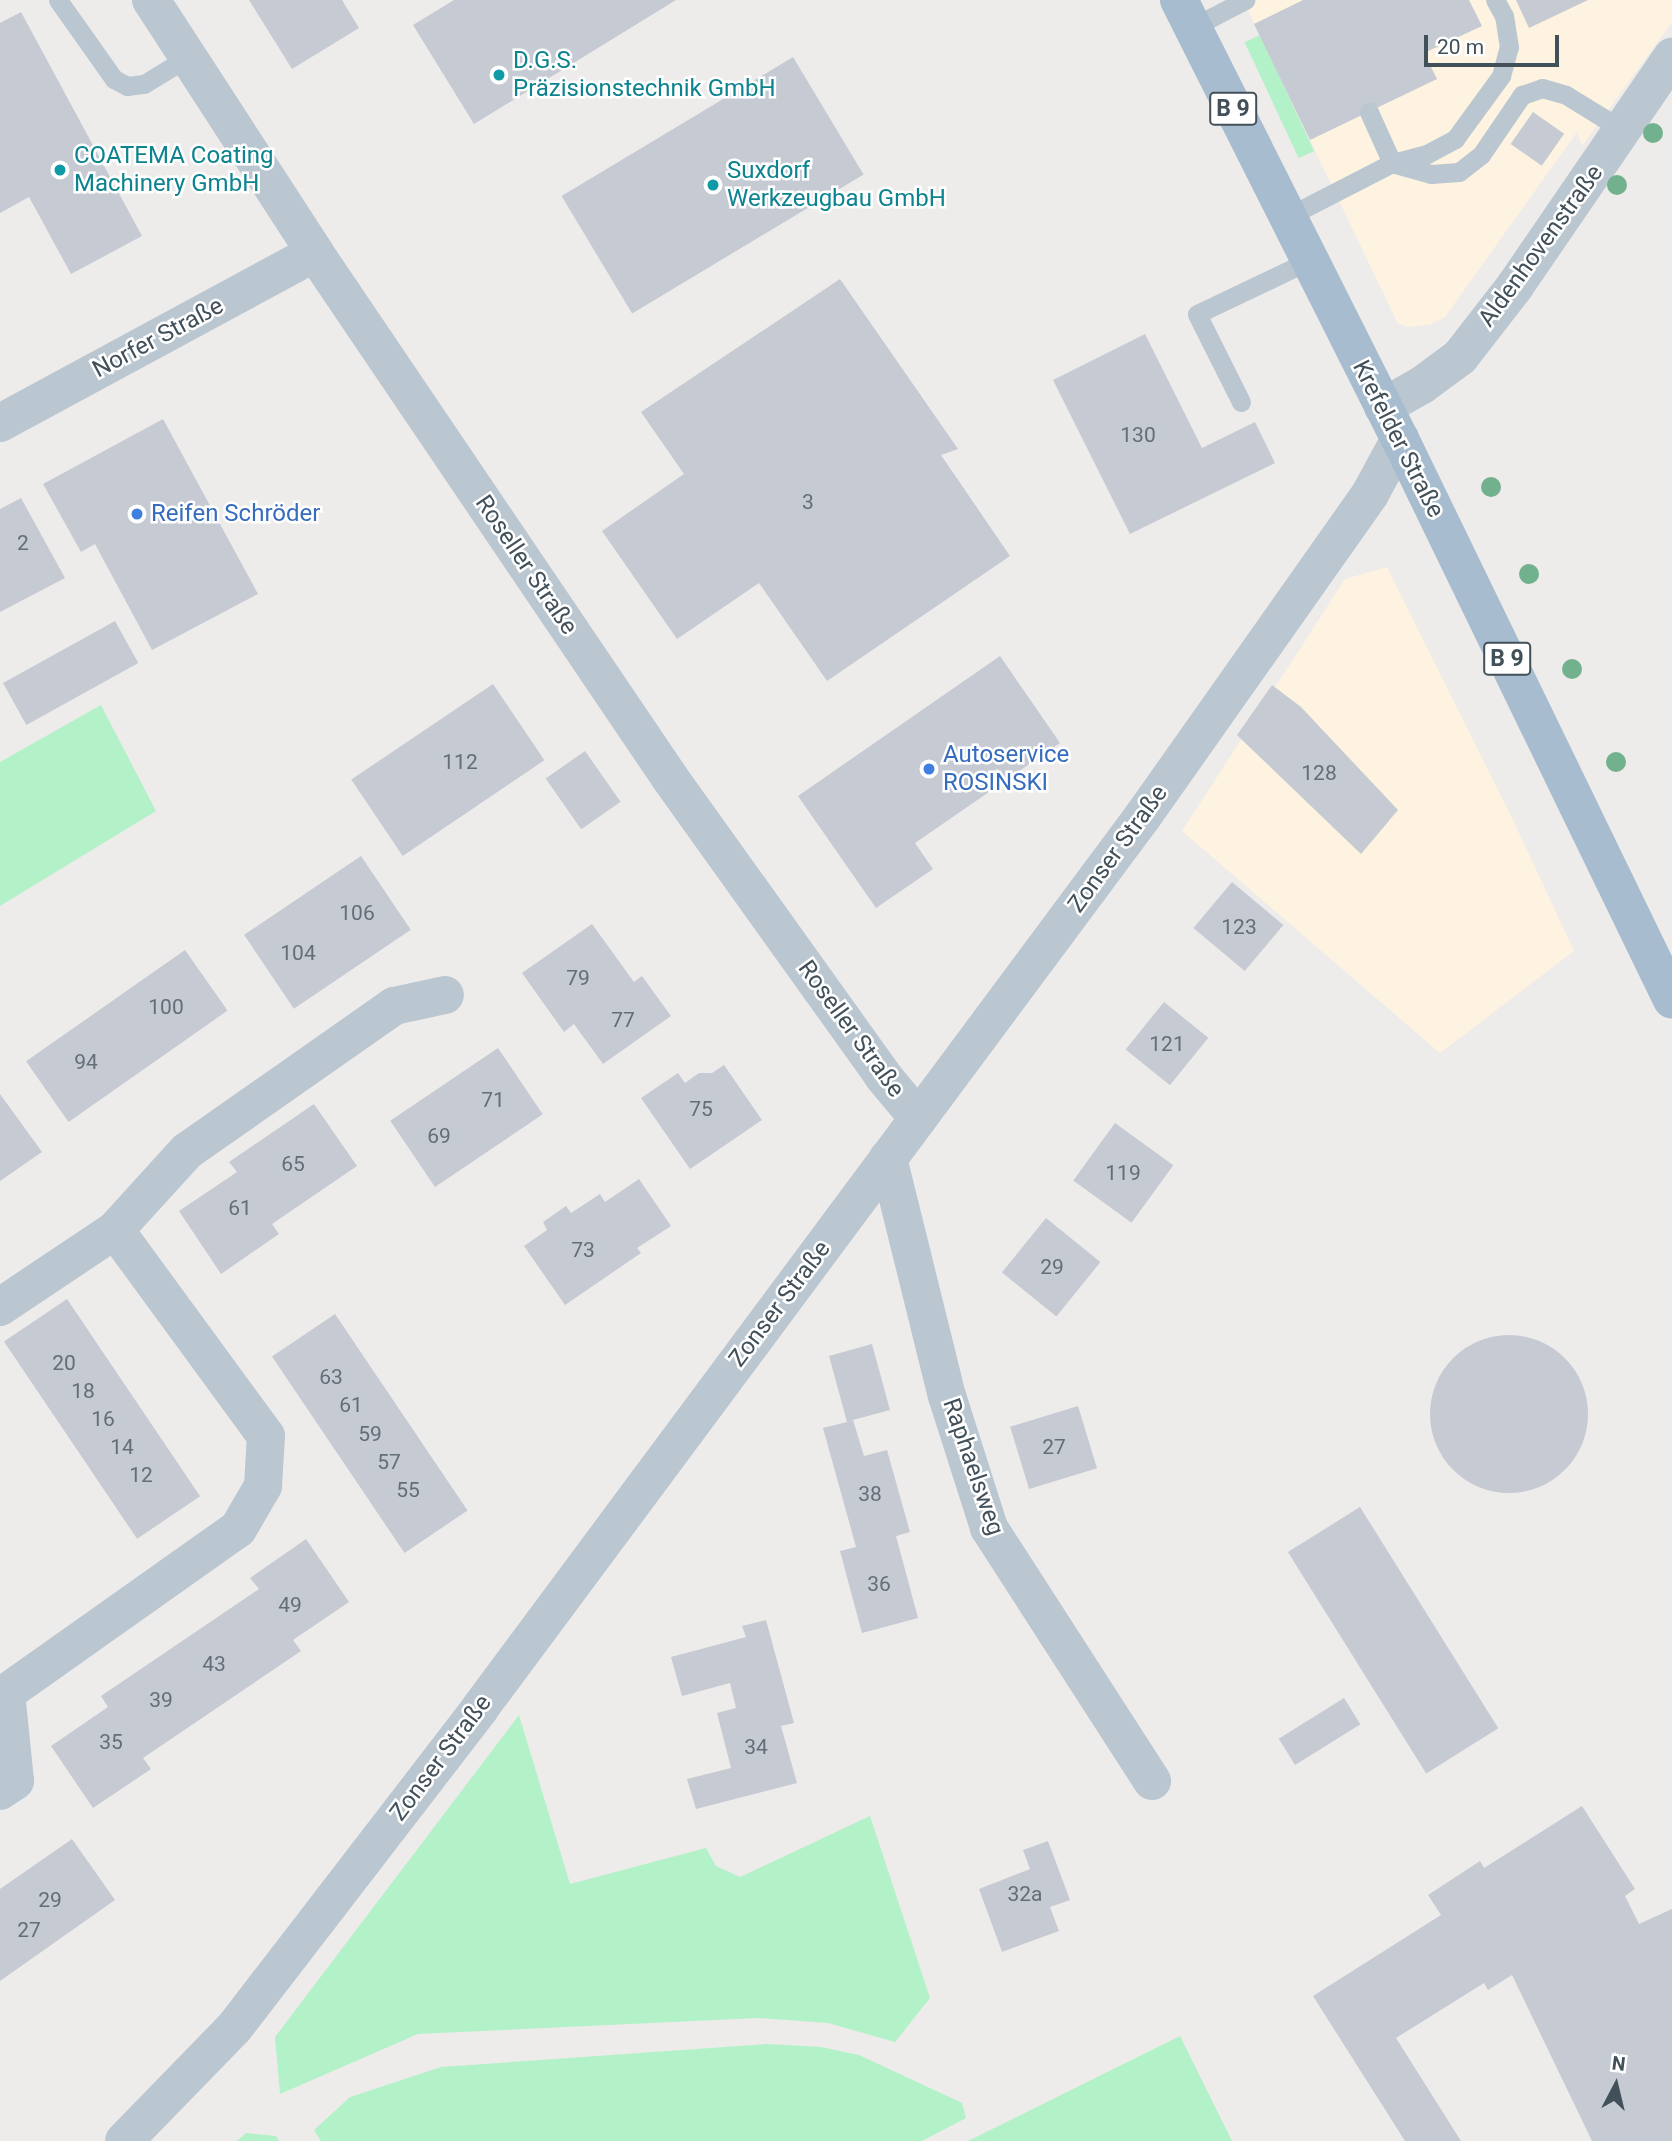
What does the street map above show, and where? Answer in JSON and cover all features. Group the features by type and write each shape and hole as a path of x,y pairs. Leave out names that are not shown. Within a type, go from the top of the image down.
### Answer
{"main road":[{"name":"Krefelder Straße","path":"1186,13 1308,261 1392,423 1672,1000"}],"street":[{"name":"Roseller Straße","path":"151,0 316,253 670,778 883,1076 918,1118"},
{"name":"Aldenhovenstraße","path":"1392,423 1422,385 1460,357 1623,130 1672,57"},
{"name":"Norfer Straße","path":"0,423 316,253"},
{"name":"Zonser Straße","path":"124,2141 234,2028 488,1697 1143,816 1370,494 1392,423"},
{"path":"0,1307 115,1230 187,1150 394,1006 445,995"},
{"name":"Raphaelsweg","path":"888,1158 947,1396 989,1528 1152,1781"},
{"path":"0,1791 15,1781 3,1694 237,1529 263,1486 265,1436 115,1230"}],"lane":[{"path":"58,0 114,79 127,86 144,83 188,57"},
{"path":"1186,13 1245,0"},
{"path":"1287,217 1392,163 1427,154 1455,139 1501,76 1509,47 1504,16 1495,0"},
{"path":"1368,112 1392,163 1431,174 1459,172 1481,155 1522,95 1542,88 1566,96 1623,130"},
{"path":"1241,402 1197,314 1308,261"}],"shaded area":[{"path":"1243,0 1672,0 1672,22 1582,146 1577,132 1445,317 1431,324 1410,327 1398,324"},
{"path":"1387,567 1512,818 1574,951 1440,1053 1182,831 1345,579"}],"green space":[{"path":"1260,35 1314,151 1299,158 1245,42"},
{"path":"101,705 156,811 0,906 0,762"},
{"path":"519,1715 570,1884 706,1848 716,1866 740,1877 870,1816 930,1998 895,2042 828,2023 758,2018 418,2034 280,2094 275,2037"},
{"path":"1180,2036 1232,2141 968,2141"},
{"path":"767,2044 821,2047 859,2055 962,2103 966,2118 922,2141 321,2141 314,2130 350,2097 441,2067"},
{"path":"246,2133 276,2136 279,2141 237,2141"}],"building":[{"path":"249,0 342,0 359,28 292,69"},
{"name":"D.G.S. Präzisionstechnik GmbH","path":"454,0 676,0 474,124 413,25"},
{"path":"1303,0 1469,0 1482,26 1424,53 1437,79 1310,140 1254,24"},
{"path":"1516,0 1588,0 1529,28"},
{"name":"COATEMA Coating Machinery GmbH","path":"21,12 142,236 71,274 29,197 0,213 0,23"},
{"name":"Suxdorf Werkzeugbau GmbH","path":"793,57 864,174 632,313 562,196"},
{"path":"1533,112 1564,134 1542,166 1511,144"},
{"path":"840,279 958,449 941,455 1010,556 827,681 759,583 677,639 602,531 684,474 641,412"},
{"path":"1145,334 1202,448 1255,422 1275,463 1130,534 1053,380"},
{"name":"Reifen Schröder","path":"163,419 258,594 152,650 95,544 81,552 43,484"},
{"path":"21,498 65,578 0,612 0,509"},
{"path":"115,621 138,663 26,725 3,683"},
{"name":"Autoservice ROSINSKI","path":"1000,656 1060,743 915,843 933,869 876,908 798,796"},
{"path":"493,684 544,760 403,856 351,780"},
{"path":"1272,685 1301,707 1398,810 1361,854 1237,735"},
{"path":"585,751 621,802 581,829 546,779"},
{"path":"361,856 411,930 294,1009 244,935"},
{"path":"1232,882 1283,925 1245,971 1193,928"},
{"path":"592,924 634,982 642,976 671,1016 603,1064 574,1024 564,1032 522,973"},
{"path":"185,950 227,1011 69,1122 26,1061"},
{"path":"1164,1002 1208,1038 1170,1085 1126,1049"},
{"path":"498,1048 543,1114 435,1187 390,1121"},
{"path":"724,1065 762,1120 690,1169 641,1098 678,1073 685,1083 699,1073 712,1073"},
{"path":"0,1094 42,1152 0,1181"},
{"path":"314,1104 357,1166 272,1224 279,1234 221,1274 179,1211 237,1172 229,1162"},
{"path":"1115,1123 1173,1165 1132,1223 1073,1180"},
{"path":"639,1179 671,1226 637,1248 641,1253 565,1305 524,1246 547,1230 543,1222 566,1206 571,1213 600,1194 605,1202"},
{"path":"1046,1218 1100,1262 1056,1316 1002,1272"},
{"path":"67,1299 200,1496 137,1539 4,1341"},
{"path":"335,1314 468,1510 405,1553 272,1356"},
{"path":"1509,1335 1539,1341 1565,1358 1582,1384 1588,1414 1582,1444 1565,1470 1539,1487 1509,1493 1479,1487 1453,1470 1436,1444 1430,1414 1436,1384 1453,1358 1479,1341"},
{"path":"872,1344 890,1410 853,1420 864,1456 887,1450 910,1532 896,1536 918,1618 862,1633 840,1551 856,1547 823,1428 847,1422 829,1356"},
{"path":"1078,1406 1097,1468 1029,1489 1010,1427"},
{"path":"1360,1507 1498,1728 1426,1773 1288,1552"},
{"path":"306,1539 349,1602 293,1640 301,1651 143,1758 151,1769 93,1808 51,1746 108,1707 101,1696 259,1589 250,1578"},
{"path":"766,1620 794,1723 781,1726 797,1783 696,1809 687,1779 731,1768 717,1713 736,1708 730,1683 682,1696 671,1657 746,1637 742,1626"},
{"path":"1344,1698 1360,1724 1295,1765 1279,1739"},
{"path":"1582,1806 1635,1889 1625,1896 1639,1924 1672,1909 1672,2141 1592,2141 1512,1975 1488,1990 1484,1983 1396,2038 1461,2141 1405,2141 1313,1996 1441,1915 1428,1895 1480,1861 1484,1868"},
{"path":"72,1839 115,1900 0,1981 0,1889"},
{"path":"1048,1841 1070,1900 1050,1907 1059,1931 1002,1952 979,1889 1030,1869 1023,1850"}],"place":[{"name":"D.G.S. Präzisionstechnik GmbH","path":"499,75"},
{"name":"COATEMA Coating Machinery GmbH","path":"60,170"},
{"name":"Suxdorf Werkzeugbau GmbH","path":"713,185"},
{"name":"Reifen Schröder","path":"137,514"},
{"name":"Autoservice ROSINSKI","path":"929,769"}]}
